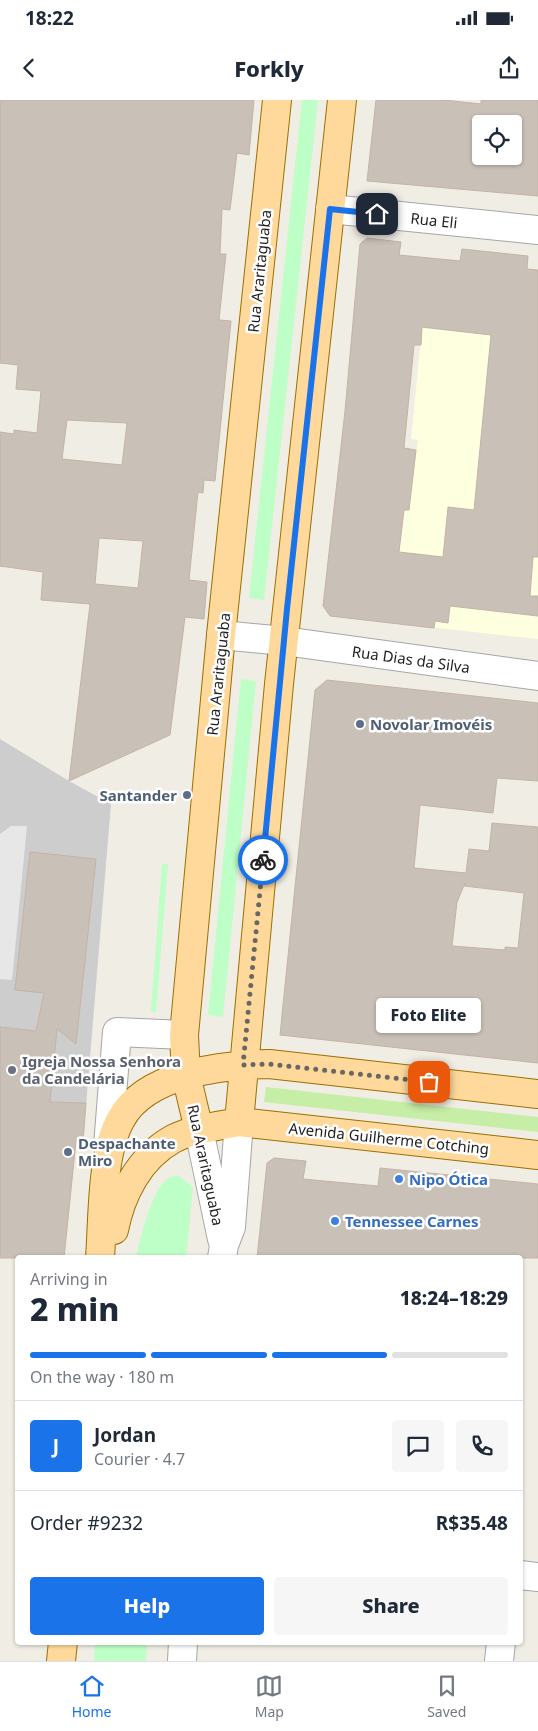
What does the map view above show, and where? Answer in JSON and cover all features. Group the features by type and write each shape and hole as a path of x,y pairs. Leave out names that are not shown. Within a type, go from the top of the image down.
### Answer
{"main road":[{"name":"Rua Araritaguaba","path":"199,1130 186,1075 184,1035 222,635 277,100"},
{"name":"Rua Araritaguaba","path":"239,1122 284,641 342,100"},
{"path":"100,1255 107,1160 120,1119 148,1092 186,1075 243,1065 269,1064 538,1094"},
{"name":"Avenida Guilherme Cotching","path":"108,1255 125,1192 137,1173 151,1155 168,1142 199,1130 239,1122 538,1154"},
{"path":"61,1661 63,1645"}],"street":[{"name":"Rua Eli","path":"330,209 538,230"},
{"name":"Rua Dias da Silva","path":"222,635 284,641 538,676"},
{"path":"107,1160 116,1032 184,1035"},
{"name":"Rua Araritaguaba","path":"223,1251 231,1227 239,1122"},
{"name":"Rua Araritaguaba","path":"199,1130 223,1251"},
{"path":"523,1575 538,1577"},
{"path":"182,1661 183,1645"},
{"path":"499,1661 501,1645"}],"shaded area":[{"path":"422,328 538,340 538,639 392,623 403,510 409,510 418,440 411,439"},
{"path":"0,739 111,804 83,1142 76,1141 75,1147 0,1137"},
{"path":"11,826 27,826 12,980 0,979 0,834"}],"green space":[{"path":"302,100 318,100 264,600 249,598"},
{"path":"241,679 256,681 223,1017 208,1015"},
{"path":"162,864 168,864 156,1012 151,1011"},
{"path":"266,1087 538,1117 538,1132 264,1102"},
{"path":"178,1175 193,1187 186,1255 136,1255 147,1215 156,1193 167,1179"},
{"path":"95,1645 147,1645 146,1661 94,1661"}],"building":[{"path":"0,100 254,100 249,155 237,153 230,210 222,209 220,254 226,254 219,320 231,321 215,481 204,480 203,493 198,492 189,580 207,582 204,619 185,617 170,735 69,781 90,604 41,600 43,572 0,566 0,432 14,434 14,430 37,433 41,391 16,389 18,365 0,363","holes":["67,420 127,423 122,465 62,459","99,538 143,541 138,588 95,584"]},
{"path":"376,100 444,100 481,104 481,100 538,100 538,196 367,181"},
{"path":"367,238 401,242 399,255 460,261 462,249 528,256 527,269 538,270 538,557 533,557 530,596 538,596 538,616 450,606 448,623 435,621 434,628 330,616 323,606 345,411 360,244","holes":["422,327 491,335 474,510 448,507 443,557 399,552 404,510 409,510 416,450 404,448 414,345 421,345"]},
{"path":"327,680 538,703 538,781 497,778 493,813 420,805 414,868 466,873 469,849 489,851 492,823 538,827 538,1063 280,1035 315,690","holes":["465,883 464,886 524,893 518,948 505,947 505,950 452,946 457,902"]},
{"path":"30,852 96,859 76,1044 57,1029 50,1102 86,1103 83,1142 76,1141 64,1255 15,1255 15,1258 0,1258 0,1027 36,1031 44,993 15,990"},
{"path":"274,1158 306,1161 303,1179 378,1186 380,1168 538,1184 538,1258 523,1258 523,1255 257,1255 267,1163"}],"way so far":[{"path":"263,860 243,1065 269,1064 429,1082"}],"place":[{"name":"Novolar Imovéis","path":"360,724"},
{"name":"Santander","path":"187,795"},
{"name":"Igreja Nossa Senhora da Candelária","path":"12,1070"},
{"name":"Foto Elite","path":"429,1082"},
{"name":"Despachante Miro","path":"68,1152"},
{"name":"Nipo Ótica","path":"399,1179"},
{"name":"Tennessee Carnes","path":"335,1221"}],"route":[{"path":"263,860 287,609 330,209 377,214"}]}
